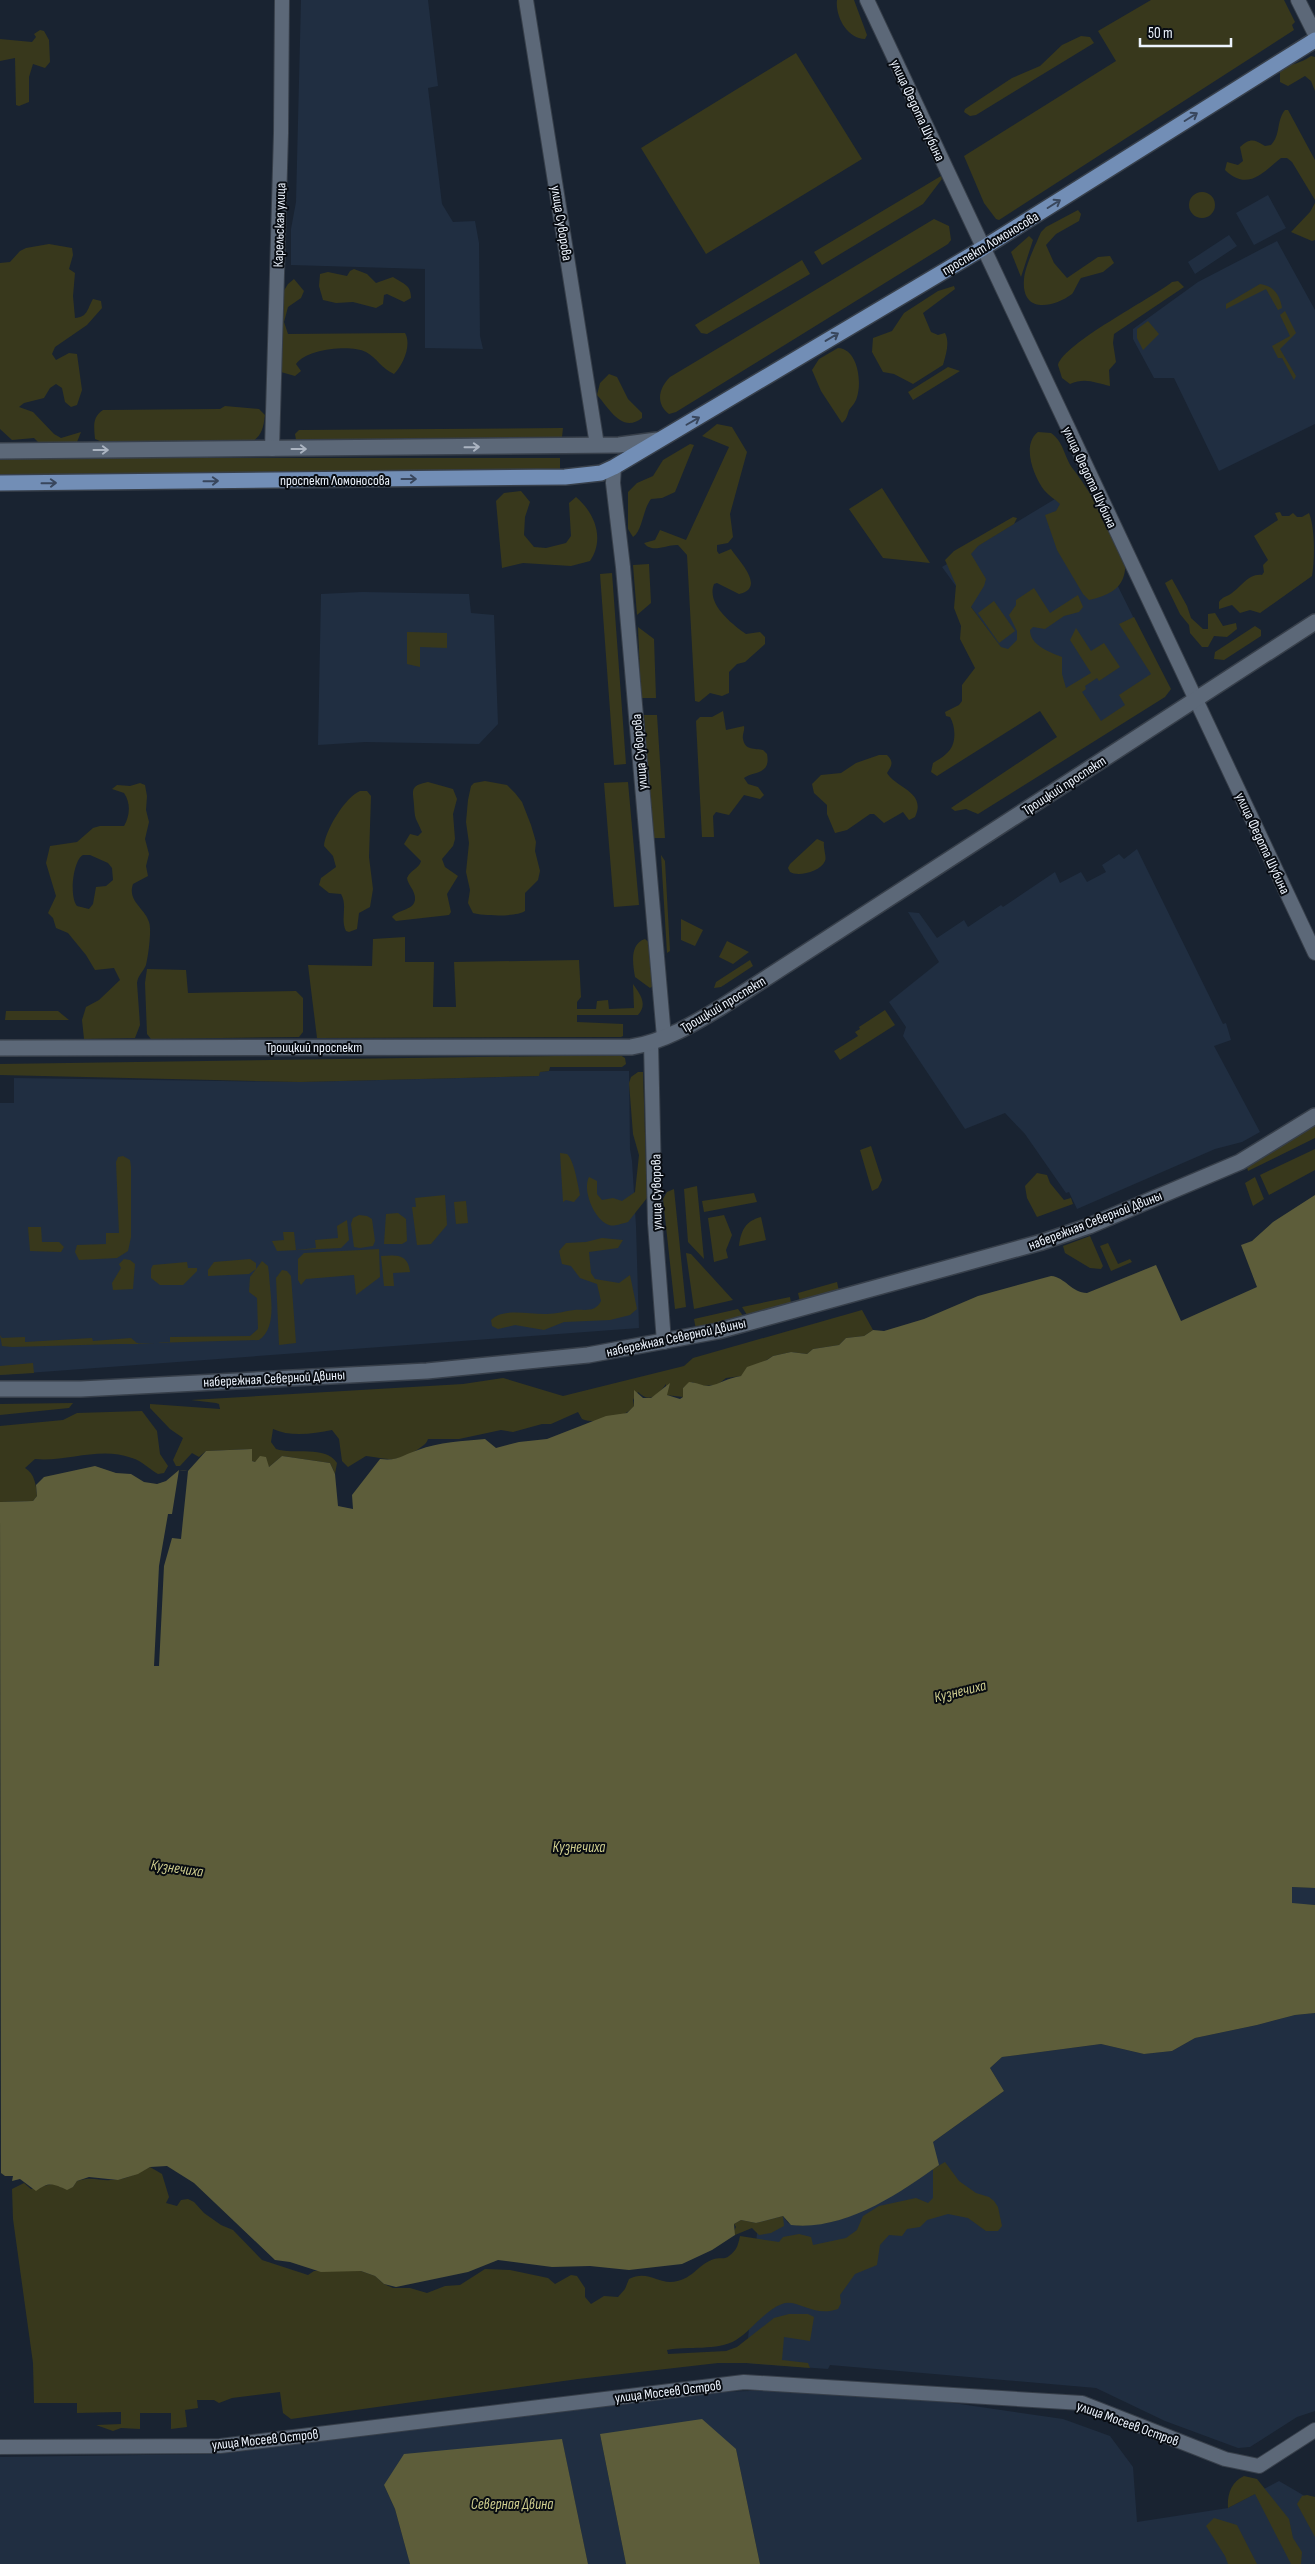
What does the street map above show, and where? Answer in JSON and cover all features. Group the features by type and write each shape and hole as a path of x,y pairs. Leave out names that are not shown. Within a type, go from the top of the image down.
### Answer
{"main road":[{"name":"проспект Ломоносова","path":"0,483 565,477 601,473 614,468 983,248 1315,40"},
{"name":"проспект Ломоносова","path":"0,451 597,445 641,444 661,439"},
{"name":"Троицкий проспект","path":"0,1048 631,1047 658,1040 724,1006 1315,622"},
{"name":"набережная Северной Двины","path":"0,1389 81,1389 427,1371 588,1355 718,1331 1042,1242 1089,1226 1231,1165 1315,1116"}],"street":[{"name":"Карельская улица","path":"272,449 281,133 282,0"},
{"name":"улица Суворова","path":"526,0 597,445"},
{"name":"улица Федота Шубина","path":"867,0 1315,953"},
{"path":"1298,0 1315,34"},
{"name":"улица Суворова","path":"614,468 613,483 622,554 658,1040 655,1223 664,1342"},
{"name":"улица Мосеев Остров","path":"0,2446 220,2446 744,2382 1082,2403 1224,2459 1259,2466 1315,2430"}],"shaded area":[{"path":"301,0 428,0 438,86 428,88 442,204 453,222 475,221 479,243 480,336 483,349 425,348 425,269 291,265 291,229 296,202"},
{"path":"837,0 854,0 867,35 865,39 853,35 844,26 838,13"},
{"path":"1151,0 1284,0 1295,22 1292,25 1294,30 999,220 996,219 984,203 964,156 1116,61 1098,31"},
{"path":"40,30 44,31 49,40 50,62 45,68 33,64 29,77 29,102 19,106 16,105 15,58 0,61 0,39 32,42 36,37 34,34"},
{"path":"1081,36 1090,37 1094,43 976,115 970,116 964,112 965,109 1012,78 1040,66 1062,45"},
{"path":"796,53 862,159 706,254 641,148"},
{"path":"1311,56 1315,57 1315,91 1311,81 1305,76 1288,86 1280,82 1280,70"},
{"path":"1285,110 1288,110 1315,160 1315,200 1292,162 1287,158 1281,158 1255,178 1248,180 1233,176 1225,170 1227,162 1238,165 1243,161 1240,147 1247,142 1252,140 1265,146 1271,145 1276,137 1280,119"},
{"path":"941,176 942,179 923,204 822,265 814,252"},
{"path":"1202,192 1211,196 1215,205 1211,214 1202,218 1193,214 1189,205 1193,196"},
{"path":"1268,195 1286,228 1254,245 1236,213"},
{"path":"1315,203 1315,240 1312,241 1291,232 1310,212"},
{"path":"1078,210 1081,214 1079,221 1056,234 1046,245 1054,263 1067,278 1098,257 1110,256 1114,263 1103,272 1081,278 1072,294 1064,299 1048,305 1033,303 1024,290 1024,279 1028,262 1041,232 1046,227"},
{"path":"934,219 949,226 951,240 948,244 676,412 669,414 665,410 660,396 663,386 670,377"},
{"path":"1229,235 1237,246 1195,274 1188,262"},
{"path":"1029,236 1033,240 1021,277 1011,252"},
{"path":"1277,241 1315,310 1315,424 1219,471 1174,378 1154,378 1133,339 1133,329 1198,282"},
{"path":"49,244 72,248 73,255 69,269 75,273 73,296 75,318 87,312 93,299 101,301 102,308 87,325 55,347 52,354 56,360 69,353 77,354 82,390 77,405 71,407 65,402 62,388 56,384 50,388 44,398 24,403 19,407 33,412 54,434 61,438 81,432 77,442 64,447 43,447 34,438 12,440 0,429 0,263 10,262 20,251 26,248"},
{"path":"802,260 810,274 707,334 701,333 695,325"},
{"path":"354,269 367,274 376,283 393,277 408,287 411,298 404,302 387,294 384,295 383,304 376,308 353,302 336,303 323,300 319,286 320,274 328,272 347,276"},
{"path":"294,279 304,291 301,298 288,307 284,322 288,334 405,333 408,343 406,355 394,374 366,352 350,348 329,349 301,359 296,364 301,371 295,376 281,372 280,297 288,284"},
{"path":"1178,281 1184,287 1114,334 1113,343 1116,362 1109,370 1110,386 1086,381 1070,384 1062,378 1058,365 1075,345 1172,282"},
{"path":"1260,284 1276,292 1282,308 1278,310 1266,289 1226,309 1226,304"},
{"path":"954,286 955,289 923,313 931,332 938,335 945,333 947,349 943,365 913,384 894,374 883,372 872,352 873,338 892,331 904,313 938,291"},
{"path":"1285,311 1296,333 1280,349 1296,376 1294,380 1282,358 1278,358 1272,346 1290,336 1280,315"},
{"path":"1148,321 1159,334 1143,350 1137,338 1137,329"},
{"path":"838,348 845,350 854,360 859,383 856,401 842,423 821,391 812,370 819,359"},
{"path":"948,367 960,371 913,400 908,392"},
{"path":"609,374 617,377 628,399 642,413 642,418 635,422 628,423 622,421 611,412 597,395 600,383"},
{"path":"225,406 259,409 265,415 262,429 258,436 247,445 100,441 95,439 95,419 103,410 220,409"},
{"path":"717,424 732,427 747,452 730,514 733,537 728,543 717,545 717,551 719,554 731,549 748,573 751,586 747,591 739,594 717,583 714,584 714,599 722,613 734,625 746,634 760,632 765,637 765,644 745,662 737,664 729,672 729,693 722,696 710,693 699,702 695,701 687,555 678,545 651,548 644,543 655,540 660,530 686,540 729,447 702,436"},
{"path":"563,428 562,437 303,442 296,440 295,434 299,430"},
{"path":"1038,432 1051,433 1059,441 1070,464 1096,503 1120,547 1124,560 1124,577 1113,591 1107,594 1089,600 1083,594 1057,550 1045,515 1056,511 1060,504 1044,490 1036,477 1031,461 1030,445"},
{"path":"690,444 694,445 675,492 662,498 651,499 639,530 633,537 628,529 628,492 637,483 653,476 663,460"},
{"path":"0,458 560,458 560,474 0,475"},
{"path":"882,488 930,563 883,558 849,509"},
{"path":"1070,490 1170,691 1076,751 942,567"},
{"path":"521,491 530,502 525,517 524,535 534,547 546,548 566,543 571,536 569,503 576,497 583,503 593,518 597,535 597,544 590,561 571,566 523,563 502,568 496,501 504,493"},
{"path":"1280,512 1282,516 1289,516 1293,513 1297,517 1302,517 1309,513 1314,543 1312,576 1260,613 1250,610 1240,613 1232,605 1219,609 1219,602 1222,599 1249,578 1262,575 1264,572 1263,565 1268,560 1254,536 1278,520 1275,513"},
{"path":"1013,517 1017,518 1014,524 978,546 971,554 986,579 984,586 971,607 1001,647 1008,649 1017,640 1017,631 1009,615 1016,605 1016,600 1034,588 1050,613 1078,595 1083,607 1079,612 1064,616 1045,629 1033,627 1030,630 1033,640 1037,644 1062,657 1062,674 1066,688 1091,673 1070,640 1076,628 1091,651 1104,643 1120,667 1099,681 1097,678 1085,686 1086,689 1082,692 1101,721 1125,705 1119,695 1151,674 1119,624 1134,617 1171,689 1165,697 978,814 966,809 955,811 951,808 1057,737 1040,711 937,776 931,772 933,763 950,751 954,741 953,726 950,717 946,716 945,712 959,705 962,701 962,685 975,668 960,639 961,626 954,608 956,585 945,560 954,551"},
{"path":"649,564 651,603 637,615 633,565"},
{"path":"612,573 626,764 614,765 600,574"},
{"path":"1172,579 1187,606 1191,618 1203,629 1208,629 1208,614 1215,613 1223,626 1236,623 1237,629 1227,637 1214,636 1208,647 1202,647 1190,633 1189,625 1180,614 1165,583"},
{"path":"362,592 469,594 471,613 494,615 498,724 479,744 365,742 318,745 321,594"},
{"path":"994,601 1015,631 999,643 978,613"},
{"path":"1255,626 1261,630 1261,636 1224,660 1214,659 1215,652"},
{"path":"638,627 654,639 656,698 641,698"},
{"path":"407,632 447,633 447,648 420,647 420,667 407,664"},
{"path":"723,711 726,730 744,726 743,737 746,746 763,750 767,754 768,761 764,769 744,778 748,784 758,787 764,795 760,799 744,795 729,815 716,812 713,816 714,837 702,837 696,721 700,717 712,717"},
{"path":"644,715 657,715 665,838 652,838"},
{"path":"879,755 887,755 889,757 892,764 887,773 914,796 918,809 915,817 909,820 903,812 884,823 874,814 870,814 847,830 835,833 827,814 827,805 814,793 812,784 821,775 841,773 856,763"},
{"path":"485,781 507,785 515,793 522,802 536,842 535,851 540,871 538,880 525,893 525,911 521,913 500,915 478,914 473,913 468,903 470,890 466,872 469,843 466,822 468,800 471,786 474,783"},
{"path":"428,782 453,789 457,799 453,814 455,839 453,846 442,859 445,867 458,876 447,894 451,912 449,915 396,921 392,917 415,902 414,894 407,878 419,866 421,861 404,844 410,834 418,836 422,832 415,817 413,792 418,785"},
{"path":"628,782 639,905 614,907 604,783"},
{"path":"140,783 145,785 147,796 146,810 149,822 145,839 149,854 146,866 148,876 133,884 132,890 134,900 147,917 150,926 146,965 137,983 140,1025 135,1038 84,1039 82,1020 86,1007 99,1000 120,980 114,968 95,970 86,955 68,933 56,928 53,918 48,913 56,896 46,863 50,846 77,842 93,828 100,826 124,826 128,818 128,801 124,793 112,789 117,785 130,786","holes":["83,855 90,855 108,863 112,868 113,880 106,886 96,887 93,904 89,909 77,906 73,895 73,879 80,858"]},
{"path":"360,791 367,791 371,796 369,857 373,889 370,907 359,913 357,929 349,932 346,931 344,926 344,903 341,894 329,893 319,885 321,878 336,867 333,856 324,846 328,832 342,807 354,794"},
{"path":"817,839 824,842 825,860 822,865 809,873 798,874 790,872 788,868 790,864"},
{"path":"1137,849 1223,1024 1226,1023 1231,1040 1214,1046 1260,1132 1242,1142 1215,1149 1077,1209 1069,1192 1066,1193 1025,1134 1005,1113 965,1129 903,1036 906,1027 889,1002 939,962 908,912 919,913 937,938 964,920 968,927 1001,905 1003,907 1055,872 1060,883 1081,872 1087,882 1106,872 1102,865 1119,854 1124,859"},
{"path":"661,855 665,861 670,951 667,953"},
{"path":"681,919 703,930 695,946 681,940"},
{"path":"405,937 405,962 434,962 433,1007 456,1007 454,962 579,960 581,997 577,1002 577,1009 596,1009 597,1001 608,1000 609,1009 634,1008 633,984 642,999 641,1011 638,1015 577,1015 577,1022 623,1024 623,1036 621,1037 317,1038 308,965 372,966 373,939"},
{"path":"645,939 652,945 654,985 650,988 635,977 633,967 633,955 636,945"},
{"path":"727,941 749,952 733,964 719,957"},
{"path":"750,960 753,966 721,987 714,988 716,982"},
{"path":"147,969 186,970 188,993 296,991 303,998 303,1032 299,1037 151,1039 147,1034 145,983"},
{"path":"885,1010 895,1025 840,1060 834,1051 858,1036 855,1032 860,1029 859,1027"},
{"path":"6,1011 58,1011 69,1020 5,1020"},
{"path":"620,1055 625,1058 626,1064 622,1067 550,1067 549,1071 540,1072 539,1076 300,1082 0,1075 0,1064"},
{"path":"629,1071 630,1149 636,1226 639,1328 0,1375 0,1103 14,1103 14,1078 300,1082 539,1076 540,1072"},
{"path":"638,1072 643,1072 647,1198 628,1222 609,1225 594,1211 588,1197 587,1183 589,1177 597,1181 597,1194 602,1200 613,1198 622,1201 635,1192 639,1155 633,1134 629,1083 631,1077"},
{"path":"1315,1124 1315,1138 1248,1171 1245,1161"},
{"path":"871,1146 882,1180 878,1188 872,1191 860,1150"},
{"path":"1315,1149 1315,1170 1269,1195 1260,1175"},
{"path":"560,1153 567,1154 574,1167 580,1195 574,1202 566,1200 563,1202"},
{"path":"123,1156 130,1160 131,1167 131,1237 128,1251 117,1258 79,1260 75,1252 77,1245 106,1244 106,1233 119,1233 116,1162 118,1157"},
{"path":"1037,1173 1047,1175 1050,1183 1064,1200 1071,1198 1073,1204 1037,1217 1027,1198 1025,1186"},
{"path":"1255,1177 1264,1199 1253,1206 1245,1183"},
{"path":"697,1186 704,1259 688,1242 684,1189"},
{"path":"674,1189 686,1307 675,1309 663,1199 667,1192"},
{"path":"754,1193 757,1202 704,1212 702,1201"},
{"path":"445,1195 447,1225 431,1244 417,1245 412,1207 416,1207 415,1198"},
{"path":"466,1201 468,1223 456,1224 454,1202"},
{"path":"398,1213 406,1219 407,1241 402,1244 384,1244 386,1214"},
{"path":"359,1215 372,1219 375,1241 373,1246 354,1247 351,1224 353,1218"},
{"path":"724,1215 732,1235 726,1250 728,1258 714,1262 708,1218"},
{"path":"761,1217 766,1240 739,1246 745,1227 751,1221"},
{"path":"347,1220 349,1240 341,1248 277,1251 272,1241 284,1240 283,1232 294,1232 296,1250 316,1248 315,1240 338,1238 337,1226"},
{"path":"28,1227 41,1227 42,1242 59,1242 64,1247 61,1252 30,1251"},
{"path":"1090,1236 1103,1266 1101,1269 1090,1268 1065,1253 1063,1246"},
{"path":"602,1238 623,1240 618,1248 589,1252 591,1273 595,1279 619,1283 630,1275 637,1309 630,1315 610,1320 564,1322 544,1330 515,1325 498,1329 492,1326 491,1320 503,1314 517,1312 550,1314 574,1310 589,1310 599,1305 601,1301 597,1284 580,1278 571,1266 562,1264 559,1251 566,1243 586,1242"},
{"path":"1108,1243 1118,1264 1130,1259 1132,1262 1111,1271 1100,1246"},
{"path":"379,1249 380,1277 356,1295 354,1275 306,1279 301,1285 298,1280 298,1259 304,1253"},
{"path":"686,1253 691,1254 733,1300 694,1309"},
{"path":"381,1256 401,1257 407,1262 410,1272 393,1273 394,1286 384,1286"},
{"path":"124,1259 130,1260 135,1264 133,1289 113,1290 112,1283 121,1268 119,1264"},
{"path":"250,1259 256,1263 256,1269 249,1274 208,1276 208,1270 214,1262"},
{"path":"262,1261 268,1266 272,1310 271,1319 265,1334 259,1340 155,1343 170,1342 170,1337 250,1336 258,1329 257,1298 249,1292 250,1277"},
{"path":"187,1262 188,1268 197,1268 197,1271 183,1285 160,1285 151,1278 153,1265"},
{"path":"282,1270 287,1271 291,1276 296,1343 279,1345 276,1278"},
{"path":"837,1282 839,1291 800,1302 798,1293"},
{"path":"790,1297 791,1303 747,1315 742,1307"},
{"path":"738,1309 744,1317 696,1330 694,1319"},
{"path":"862,1310 873,1330 864,1336 846,1338 839,1345 813,1349 807,1354 791,1352 773,1356 741,1376 726,1378 717,1385 702,1386 692,1382 683,1388 683,1397 666,1395 666,1384 654,1397 642,1396 638,1392 633,1400 634,1406 630,1410 617,1417 602,1421 582,1419 578,1412 551,1424 542,1424 513,1432 501,1430 459,1439 428,1439 422,1446 403,1457 387,1459 366,1456 348,1467 342,1461 339,1439 332,1430 309,1434 294,1434 273,1429 271,1442 276,1449 325,1454 332,1457 337,1463 335,1474 330,1463 282,1456 269,1467 259,1459 255,1462 252,1461 252,1449 206,1451 199,1457 192,1453 180,1466 176,1466 173,1460 183,1438 170,1429 150,1408 150,1404 220,1409 219,1404 216,1403 191,1400 463,1384 503,1378 563,1396 684,1366 693,1358"},
{"path":"0,1335 2,1338 25,1337 25,1342 92,1338 93,1341 131,1338 137,1343 12,1347 2,1346"},
{"path":"33,1363 34,1373 0,1375 0,1366"},
{"path":"73,1403 69,1408 0,1415 0,1404"},
{"path":"142,1411 157,1431 160,1454 168,1466 164,1473 158,1474 139,1461 120,1455 96,1454 35,1459 25,1468 31,1473 35,1484 37,1496 33,1501 0,1502 0,1426 63,1420 77,1413"},
{"path":"1292,1887 1315,1888 1315,1905 1292,1904"},
{"path":"1315,2013 1315,2411 1297,2417 1250,2447 1238,2448 1165,2421 1096,2388 830,2365 828,2369 746,2363 758,2221 783,2216 788,2223 799,2226 827,2223 845,2218 904,2189 933,2169 933,2142 1004,2091 990,2068 1002,2057 1101,2044 1144,2054 1172,2051 1195,2038 1295,2015"},
{"path":"945,2162 959,2181 976,2193 989,2197 994,2201 998,2207 1002,2226 998,2231 986,2231 968,2218 948,2214 927,2220 920,2227 907,2229 902,2236 889,2235 880,2245 877,2265 855,2274 840,2295 841,2303 838,2309 821,2311 794,2304 782,2304 770,2311 736,2340 720,2346 667,2350 668,2354 726,2351 737,2347 774,2318 789,2314 808,2314 814,2317 810,2341 784,2337 782,2360 808,2363 810,2368 746,2363 718,2363 578,2379 291,2419 283,2413 280,2392 232,2398 219,2403 214,2400 197,2400 198,2408 185,2410 187,2427 171,2429 171,2413 140,2413 140,2429 121,2428 113,2431 96,2425 121,2424 121,2412 77,2413 77,2403 34,2403 33,2363 13,2219 12,2189 24,2183 31,2189 56,2183 63,2188 73,2187 77,2181 91,2179 117,2180 150,2167 162,2174 169,2197 166,2203 177,2206 181,2200 188,2199 194,2202 204,2213 221,2225 233,2230 262,2260 308,2275 314,2271 361,2271 375,2276 384,2284 393,2288 410,2288 427,2293 445,2286 460,2285 485,2269 510,2270 548,2278 555,2284 571,2275 577,2276 585,2288 585,2297 591,2304 604,2296 618,2297 625,2289 629,2279 635,2277 646,2276 665,2282 684,2279 708,2262 716,2258 729,2256 737,2247 740,2236 779,2242 783,2237 799,2234 811,2237 813,2245 846,2238 857,2230 863,2216 879,2206 916,2198 928,2203 933,2198 933,2169"},
{"path":"783,2216 784,2226 771,2233 759,2235 752,2228 735,2235 733,2233 736,2227 734,2224 741,2220 756,2223"},
{"path":"807,2389 919,2398 1063,2419 1110,2436 1133,2467 1137,2522 1228,2508 1279,2481 1315,2502 1315,2564 760,2564 736,2449 600,2434 626,2564 588,2564 562,2440 384,2485 395,2509 410,2564 0,2564 0,2457 217,2454 415,2425 719,2392"},
{"path":"1244,2476 1257,2479 1289,2519 1293,2538 1302,2552 1301,2564 1291,2564 1255,2494 1228,2508 1228,2498 1233,2485"},
{"path":"1302,2496 1315,2497 1315,2537 1297,2504"},
{"path":"1214,2518 1237,2525 1257,2564 1228,2564 1206,2526"}],"water":[{"name":"Кузнечиха","path":"1315,1195 1315,1888 1292,1887 1292,1903 1315,1905 1315,2013 1295,2015 1195,2038 1172,2051 1144,2054 1101,2044 1002,2057 990,2068 1004,2091 933,2142 939,2165 889,2198 851,2216 811,2225 791,2225 783,2216 756,2223 741,2220 734,2224 735,2235 712,2250 682,2264 629,2270 590,2266 552,2267 498,2260 468,2272 396,2287 384,2284 375,2276 361,2271 321,2272 290,2262 275,2260 194,2183 167,2166 150,2167 138,2174 118,2180 89,2177 77,2181 73,2187 67,2190 52,2184 36,2191 20,2179 12,2181 13,2176 5,2176 1,2173 0,1502 33,1501 37,1496 36,1485 44,1477 95,1466 116,1473 131,1474 144,1482 157,1484 166,1481 179,1470 188,1471 206,1451 252,1449 252,1461 255,1462 260,1456 266,1457 269,1467 282,1456 330,1463 335,1474 338,1506 353,1509 352,1495 380,1459 397,1458 426,1447 451,1442 485,1439 496,1448 519,1442 547,1439 606,1416 627,1413 634,1406 634,1390 643,1398 651,1398 670,1383 667,1395 680,1399 683,1397 683,1388 689,1382 706,1386 713,1385 741,1376 747,1367 773,1356 791,1352 807,1354 813,1349 839,1345 846,1338 864,1336 873,1330 884,1331 924,1319 978,1296 1051,1276 1060,1279 1077,1290 1087,1293 1156,1265 1181,1321 1257,1287 1241,1245 1252,1241 1273,1222"},
{"path":"702,2419 736,2449 760,2564 626,2564 600,2434"},
{"name":"Северная Двина","path":"562,2439 588,2564 410,2564 395,2509 384,2485 404,2454"}],"pier":[{"path":"179,1470 188,1471 181,1539 172,1538 164,1566 159,1666 154,1666 159,1566 168,1514 172,1514"}]}
